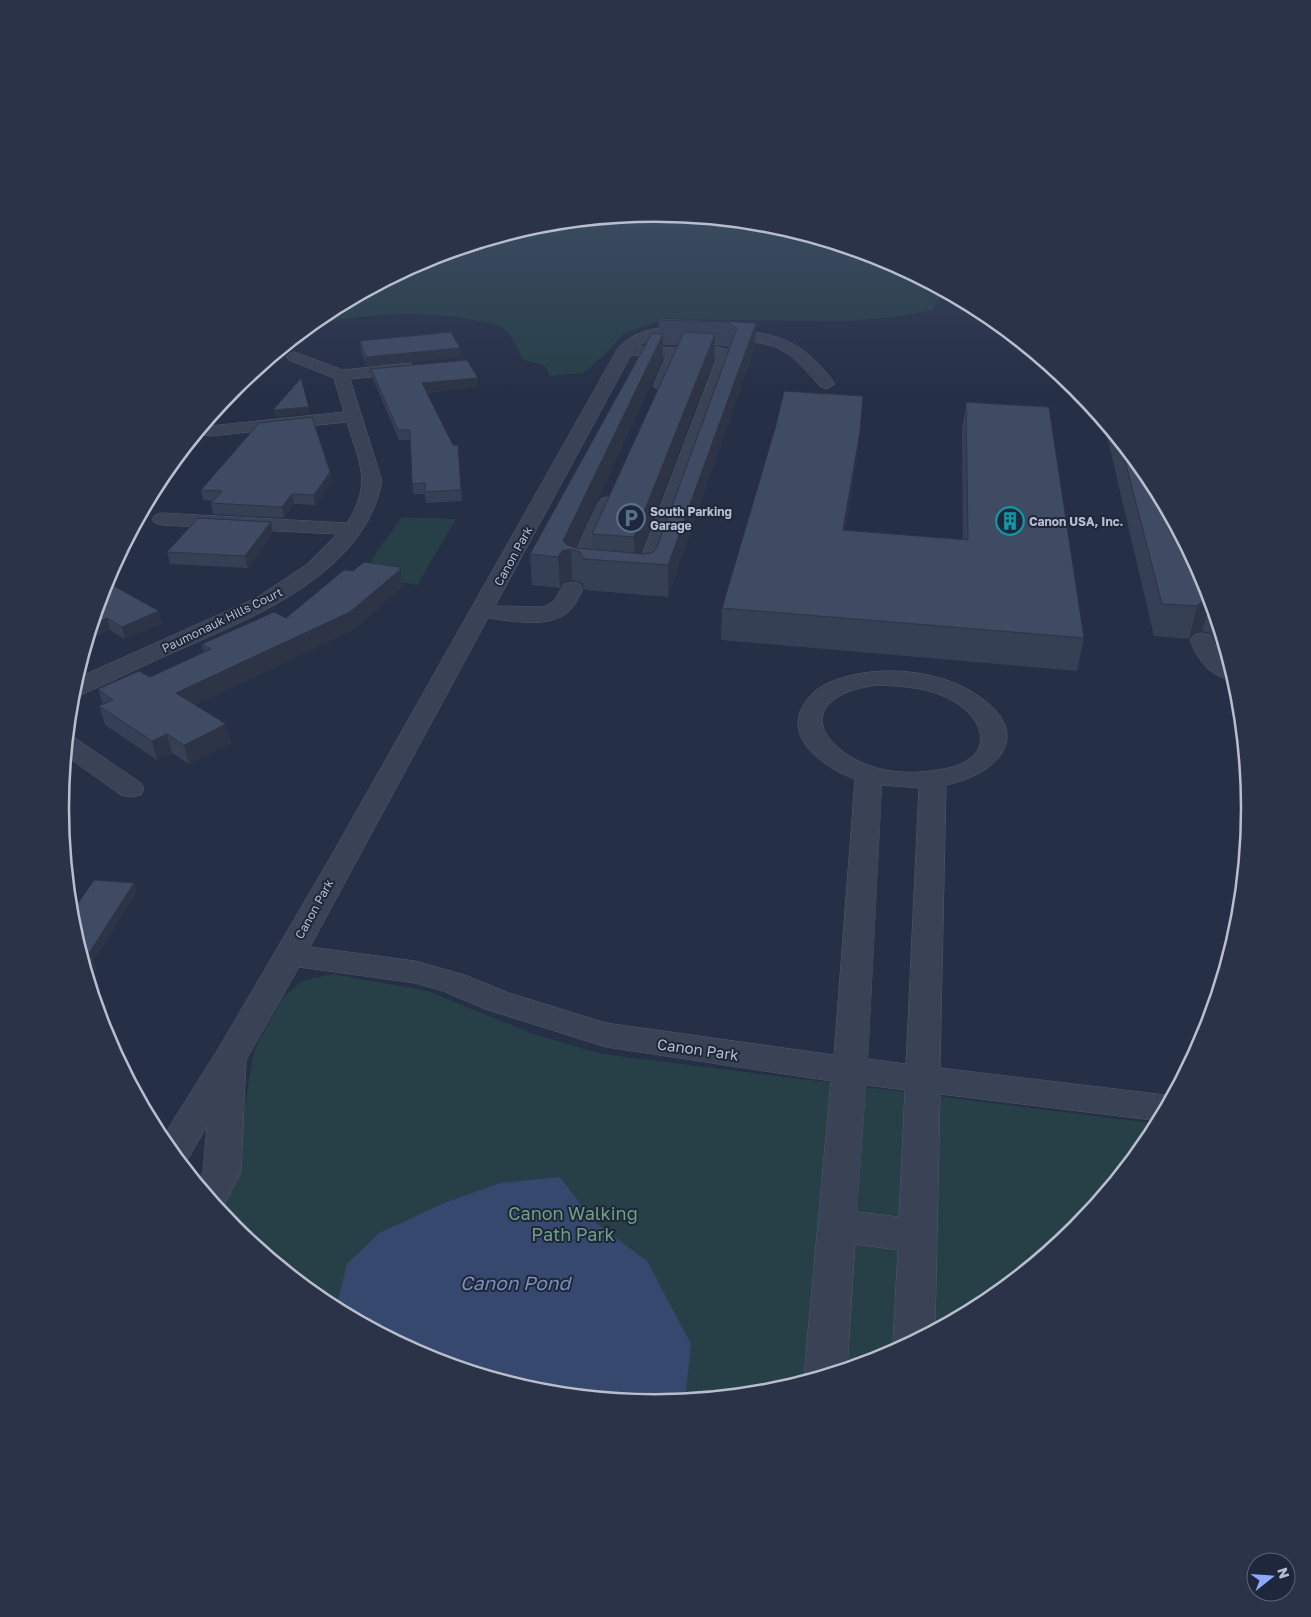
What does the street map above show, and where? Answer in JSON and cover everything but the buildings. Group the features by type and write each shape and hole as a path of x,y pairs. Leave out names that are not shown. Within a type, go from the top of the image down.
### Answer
{"street":[{"name":"Canon Park","path":"177,1147 230,1060 482,611 625,350 639,338 656,333 752,336 771,340 787,347 827,384"},
{"path":"625,350 676,353"},
{"path":"614,489 577,571 644,576 726,352 677,350 655,398"},
{"path":"294,357 329,368 340,375 427,366"},
{"name":"Paumonauk Hills Court","path":"82,685 231,618 285,590 327,557 351,529 365,510 372,495 372,481 340,375"},
{"path":"210,432 353,416"},
{"path":"162,519 351,529"},
{"path":"482,611 532,615 549,613 561,606 572,589"},
{"path":"1202,640 1210,661 1225,670"},
{"path":"86,668 100,677"},
{"path":"904,678 934,684 961,694 982,709 993,726 994,744 984,760 963,773 933,780 900,780 869,774 843,764 823,750 811,734 809,718 816,704 830,691 859,681 904,678"},
{"path":"72,748 131,789"},
{"path":"826,1369 838,1226 869,774"},
{"path":"914,1335 933,780"},
{"name":"Canon Park","path":"288,955 376,965 415,972 454,983 497,1001 606,1035 848,1070 1161,1107"},
{"path":"212,1192 222,1172 230,1060"},
{"path":"838,1226 917,1236"}],"green space":[{"path":"510,240 801,240 880,266 940,295 933,310 893,317 849,321 663,320 624,333 602,357 583,373 550,376 544,365 523,360 514,341 499,326 456,317 435,315 393,314 329,322 362,300 431,266"},
{"path":"402,517 456,519 417,585 370,577 373,557"},
{"name":"Canon Walking Path Park","path":"332,974 428,991 533,1034 602,1054 1150,1123 1121,1166 1097,1195 1042,1250 1013,1274 949,1317 880,1351 844,1364 770,1384 694,1394 617,1394 541,1384 467,1364 431,1351 362,1317 298,1274 269,1250 223,1204 232,1186 254,1050 282,999 302,981"}],"water":[{"name":"Canon Pond","path":"560,1177 592,1220 647,1261 691,1344 686,1394 617,1394 579,1390 541,1384 504,1375 431,1351 362,1317 338,1301 347,1264 379,1233 444,1203 500,1183"}],"place":[{"name":"South Parking Garage","path":"631,518"},
{"name":"Canon USA, Inc.","path":"1010,521"}]}
